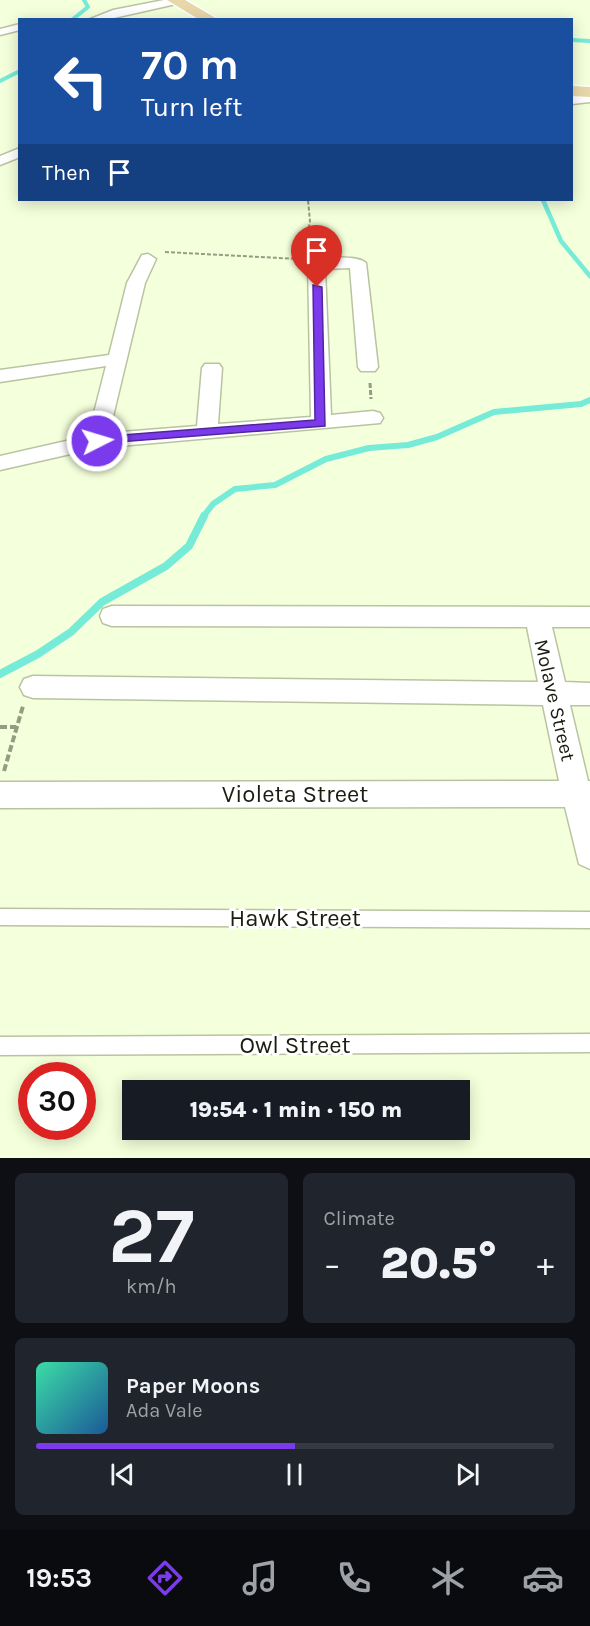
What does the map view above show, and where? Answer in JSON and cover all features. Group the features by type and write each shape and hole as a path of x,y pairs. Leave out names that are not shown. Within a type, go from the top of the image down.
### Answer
{"main road":[{"path":"175,0 208,18"}],"street":[{"path":"99,18 175,0"},
{"path":"0,32 18,28"},
{"path":"573,100 585,99 583,92"},
{"path":"0,161 18,153"},
{"path":"97,441 136,283 148,259"},
{"path":"321,423 316,264 358,263 368,367"},
{"path":"0,376 117,359"},
{"path":"207,432 212,368"},
{"path":"0,463 97,441 373,418"},
{"path":"112,616 590,617"},
{"name":"Molave Street","path":"537,617 554,693 583,794 590,854"},
{"path":"33,687 590,694"},
{"name":"Violeta Street","path":"1,785 583,794"}],"lane":[{"name":"Hawk Street","path":"0,917 590,920"},
{"name":"Owl Street","path":"0,1046 590,1043"}],"path":[{"path":"148,259 155,253 163,252 302,259 310,221 308,201"},
{"path":"368,367 373,418"},
{"path":"1,785 16,727 33,687"},
{"path":"0,727 16,727"}],"waterway":[{"path":"74,18 88,7 84,0"},
{"path":"573,40 590,41"},
{"path":"0,81 18,72"},
{"path":"543,201 561,241 590,276"},
{"path":"203,517 213,504 235,489 275,485 326,459 369,448 408,445 437,437 494,412 581,404 590,400"},
{"path":"0,674 38,654 71,632 102,602 166,566 189,546 204,516"}],"route":[{"path":"97,441 321,423 317,287"}]}
